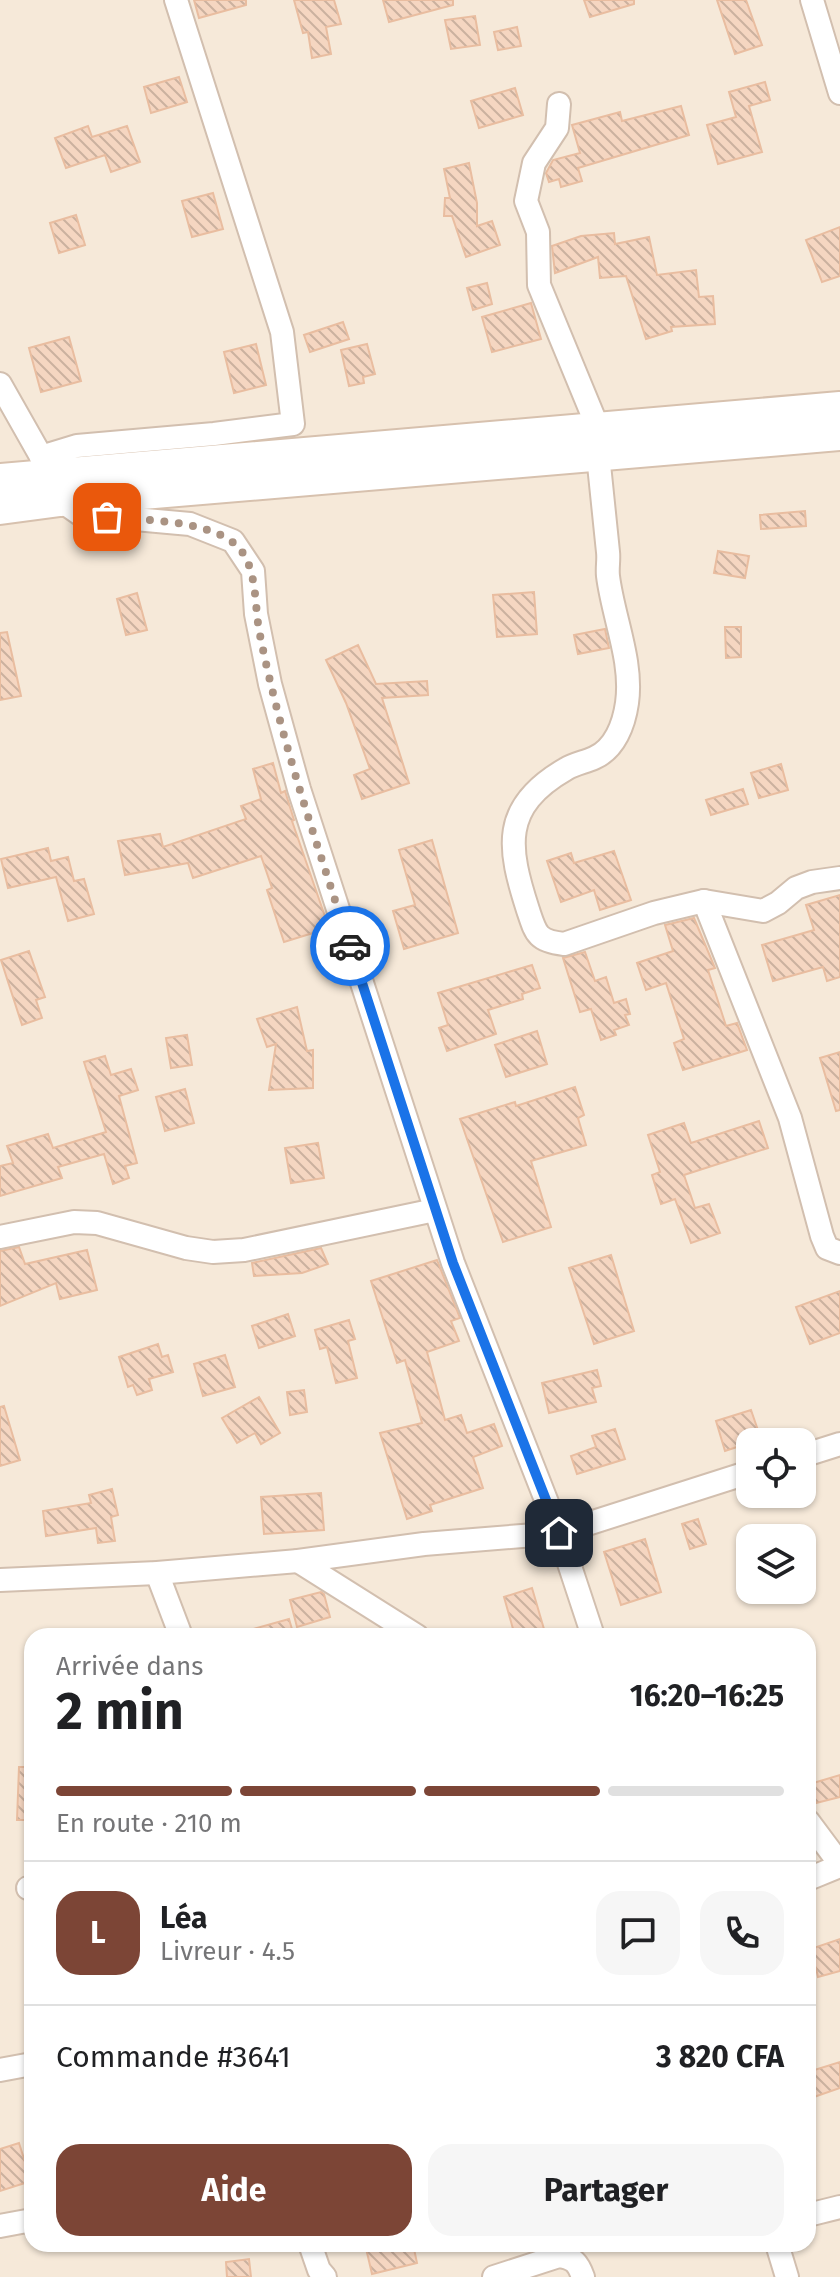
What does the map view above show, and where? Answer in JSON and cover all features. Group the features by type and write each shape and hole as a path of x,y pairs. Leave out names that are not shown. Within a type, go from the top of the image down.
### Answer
{"main road":[{"path":"0,508 51,477 293,439 598,442 840,408"},
{"path":"0,480 598,442 840,434"}],"street":[{"path":"176,0 282,332 293,439"},
{"path":"812,0 832,42 840,93"},
{"path":"559,104 557,128 534,163 526,201 538,232 539,285 598,442 608,574 627,675 627,701 621,726 611,744 598,757 567,768 540,787 520,812 512,841 514,867 536,933 548,942 564,944 654,913 704,901 763,911 796,888 840,878"},
{"path":"0,384 51,477 80,514 190,524 233,541 253,571 256,614 270,684 299,789 453,1263 559,1533 590,1628"},
{"path":"704,901 790,1118 822,1236 827,1248 840,1253"},
{"path":"0,1237 85,1222 213,1252 244,1250 435,1210"},
{"path":"816,1452 840,1444"},
{"path":"0,1580 157,1573 298,1561 424,1544 559,1533 736,1476"},
{"path":"298,1561 404,1628"},
{"path":"157,1573 178,1628"},
{"path":"816,1832 840,1865 816,1876"},
{"path":"0,2070 24,2066"},
{"path":"816,2213 840,2207"},
{"path":"0,2226 24,2222"},
{"path":"313,2252 325,2277"},
{"path":"779,2252 787,2277"},
{"path":"494,2277 559,2256 578,2263 583,2277"}],"shaded area":[{"path":"0,0 840,0 840,2277 0,2277"}],"building":[{"path":"194,0 246,0 246,5 199,18"},
{"path":"294,0 334,0 341,24 326,27 331,54 312,58 308,32 303,33"},
{"path":"383,0 453,0 453,5 389,22"},
{"path":"584,0 634,0 634,4 590,17"},
{"path":"717,0 746,0 762,45 735,54"},
{"path":"475,16 480,45 451,49 445,20"},
{"path":"517,27 521,46 498,50 494,32"},
{"path":"179,77 187,102 151,113 144,87"},
{"path":"765,82 770,100 749,106 762,152 718,164 707,125 736,117 729,92"},
{"path":"515,88 523,115 479,128 471,101"},
{"path":"681,106 689,135 578,168 582,181 561,187 559,179 549,182 546,173 553,160 580,153 572,125 620,112 622,121"},
{"path":"88,126 92,137 127,126 140,162 111,172 105,155 66,168 55,138"},
{"path":"469,163 477,203 477,226 492,221 500,245 466,257 452,216 444,216 445,198 450,198 444,169"},
{"path":"213,193 223,229 192,237 182,201"},
{"path":"76,215 85,245 59,253 50,223"},
{"path":"840,227 840,276 822,282 806,240"},
{"path":"614,233 615,244 649,237 657,275 696,270 699,297 713,296 715,324 671,327 672,331 646,339 626,276 600,278 598,257 555,273 552,246 581,236"},
{"path":"487,283 492,304 473,310 467,288"},
{"path":"531,303 541,339 492,352 482,317"},
{"path":"343,322 349,339 310,352 304,335"},
{"path":"69,337 81,381 41,392 29,348"},
{"path":"256,344 266,385 234,393 224,352"},
{"path":"367,344 375,374 363,377 364,383 349,386 341,350"},
{"path":"805,511 806,526 761,529 760,515"},
{"path":"718,551 749,556 745,578 714,573"},
{"path":"534,592 537,634 497,637 493,595"},
{"path":"137,593 147,630 126,635 117,599"},
{"path":"725,627 741,627 741,657 726,658"},
{"path":"605,629 609,648 578,654 574,635"},
{"path":"7,632 21,696 0,700 0,633"},
{"path":"358,645 376,684 427,681 428,695 382,698 409,783 362,799 354,775 370,769 346,703 326,660"},
{"path":"273,763 329,928 284,942 267,890 272,888 261,856 193,878 188,863 125,875 118,841 160,834 163,847 246,819 241,806 261,799 253,769"},
{"path":"781,764 788,790 759,798 751,773"},
{"path":"743,789 748,804 711,815 706,800"},
{"path":"432,840 458,933 404,949 393,911 415,905 399,850"},
{"path":"48,848 51,861 68,857 74,881 84,879 94,914 68,921 56,877 8,888 1,859"},
{"path":"614,851 631,900 600,910 594,890 561,902 547,861 571,853 574,863"},
{"path":"840,895 840,977 827,981 823,967 773,981 762,945 814,930 806,905"},
{"path":"694,918 715,968 708,970 726,1026 737,1023 747,1050 683,1070 674,1043 684,1039 666,983 646,990 637,963 673,951 665,925"},
{"path":"29,951 45,997 36,1000 42,1018 22,1025 1,960"},
{"path":"585,952 595,981 606,977 614,1003 626,999 630,1014 625,1015 629,1025 614,1030 616,1035 601,1040 591,1009 580,1012 563,958"},
{"path":"532,965 540,988 522,994 523,999 488,1010 496,1034 447,1051 439,1028 448,1025 438,993"},
{"path":"297,1007 307,1051 313,1050 313,1088 269,1090 276,1044 267,1047 257,1019"},
{"path":"537,1031 547,1064 506,1077 495,1045"},
{"path":"187,1035 192,1065 171,1068 166,1038"},
{"path":"840,1052 840,1110 836,1111 820,1058"},
{"path":"105,1056 111,1075 131,1069 138,1090 119,1096 137,1163 125,1166 129,1178 113,1184 104,1154 58,1167 62,1178 0,1196 0,1166 13,1163 7,1146 48,1134 53,1148 106,1132 84,1062"},
{"path":"575,1087 584,1115 578,1118 586,1145 531,1161 551,1227 503,1242 460,1119 515,1102 516,1106"},
{"path":"185,1089 194,1123 165,1131 156,1097"},
{"path":"759,1121 768,1148 684,1175 695,1208 709,1204 720,1233 691,1243 675,1199 661,1204 652,1175 660,1172 648,1135 684,1123 691,1143"},
{"path":"318,1143 324,1178 291,1183 285,1148"},
{"path":"19,1247 25,1264 87,1250 97,1290 60,1299 56,1283 0,1306 0,1251"},
{"path":"321,1248 328,1264 302,1273 254,1276 252,1263"},
{"path":"611,1255 634,1331 594,1344 569,1268"},
{"path":"437,1260 460,1318 451,1321 459,1341 427,1352 445,1420 461,1415 467,1433 494,1424 502,1446 473,1457 483,1488 430,1505 432,1511 407,1519 380,1433 422,1423 405,1360 397,1363 371,1281"},
{"path":"840,1291 840,1333 810,1344 796,1307"},
{"path":"288,1314 295,1336 259,1348 252,1326"},
{"path":"349,1320 355,1339 348,1341 357,1378 336,1383 327,1347 320,1349 315,1330"},
{"path":"158,1344 162,1357 168,1355 173,1372 149,1379 152,1390 137,1395 133,1385 128,1387 119,1357"},
{"path":"225,1355 235,1387 203,1396 194,1364"},
{"path":"597,1370 601,1386 592,1388 596,1402 549,1413 542,1383"},
{"path":"304,1390 307,1412 290,1415 287,1392"},
{"path":"259,1397 280,1433 261,1444 255,1433 237,1443 222,1418"},
{"path":"4,1406 20,1460 0,1466 0,1407"},
{"path":"751,1410 757,1428 736,1428 736,1447 725,1451 716,1421"},
{"path":"615,1429 625,1459 577,1474 571,1456 596,1447 592,1436"},
{"path":"112,1489 118,1515 111,1517 115,1541 98,1543 96,1528 46,1536 43,1511 91,1503 89,1495"},
{"path":"321,1493 324,1530 264,1534 261,1497"},
{"path":"698,1519 706,1544 690,1549 682,1524"},
{"path":"645,1539 661,1592 621,1605 604,1552"},
{"path":"532,1588 544,1628 513,1628 504,1597"},
{"path":"321,1592 330,1617 297,1627 290,1600"},
{"path":"289,1619 292,1628 257,1628"},
{"path":"19,1767 24,1767 24,1820 17,1820"},
{"path":"840,1775 840,1797 816,1803 816,1782"},
{"path":"840,1939 840,1971 818,1977 816,1947"},
{"path":"840,2062 840,2088 816,2096 816,2070"},
{"path":"19,2143 24,2159 24,2183 0,2191 0,2149"},
{"path":"367,2252 415,2252 417,2263 372,2274"},
{"path":"249,2259 251,2277 227,2277 226,2262"}],"way so far":[{"path":"107,517 190,524 233,541 253,571 256,614 270,684 299,789 350,946"}],"route":[{"path":"350,946 453,1263 559,1533"}]}
